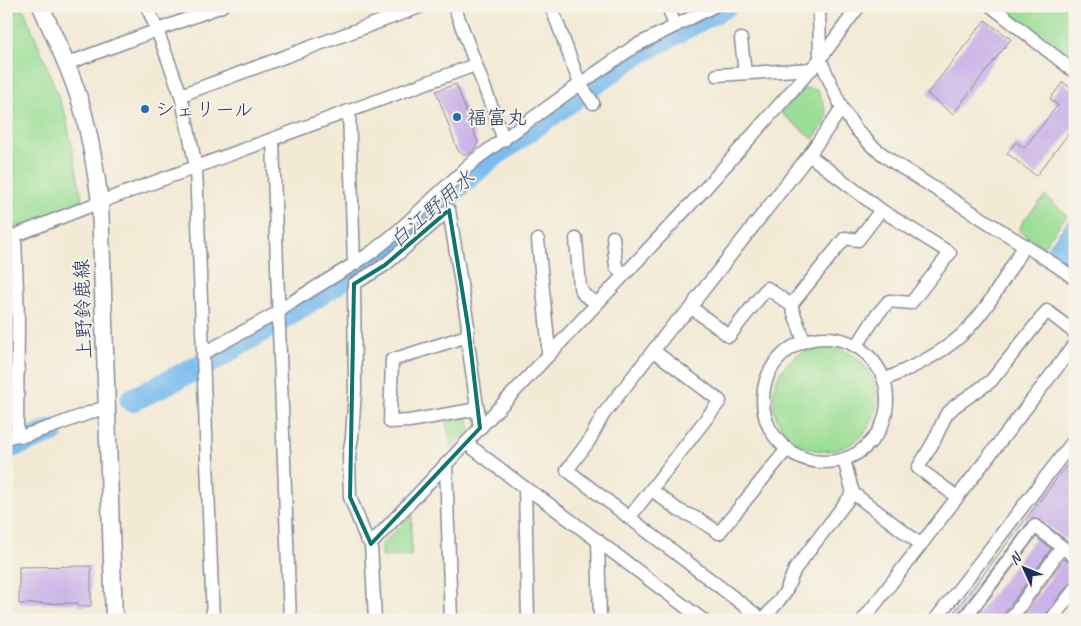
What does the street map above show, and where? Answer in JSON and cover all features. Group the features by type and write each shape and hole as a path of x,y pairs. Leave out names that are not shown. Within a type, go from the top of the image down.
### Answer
{"main road":[{"name":"上野鈴鹿線","path":"41,6 83,110 96,168 100,202 114,620"}],"street":[{"path":"147,6 181,95 196,168 213,620"},
{"path":"66,64 222,6"},
{"path":"181,95 422,6"},
{"path":"454,6 504,140"},
{"path":"552,6 581,85 592,103"},
{"path":"668,6 675,26"},
{"path":"204,360 287,305 354,264 398,231 476,159 635,46 714,6"},
{"path":"819,6 816,64 855,128 866,140 893,162 1025,245 1075,279"},
{"path":"371,544 702,192 816,64 859,6"},
{"path":"991,6 1075,72"},
{"path":"741,39 745,73"},
{"path":"717,75 816,64"},
{"path":"108,406 23,436 12,436 11,238 100,202 475,65"},
{"path":"842,108 809,155 692,308 674,324 603,415 589,440 567,470 763,620 785,593 795,569 853,493"},
{"path":"349,111 354,264"},
{"path":"273,139 278,329 290,620"},
{"path":"809,155 881,210 950,253 911,303 889,301 876,316 856,347"},
{"path":"375,620 371,544 366,538 350,497 350,455 355,390 354,284 385,265 451,205 480,428"},
{"path":"791,305 845,238 858,240 881,210"},
{"path":"613,237 616,267 624,274"},
{"path":"576,239 580,287 584,295 597,303"},
{"path":"538,240 548,355"},
{"path":"884,380 918,365 952,344 964,333 980,316 1025,245"},
{"path":"692,308 729,336 767,288 791,305 804,342"},
{"path":"957,497 918,468 934,441 946,415 955,406 991,381 1047,311 1075,333"},
{"path":"467,336 392,360 390,422 409,421 478,409"},
{"path":"831,339 849,343 864,352 877,366 884,380 887,402 880,428 870,442 844,460 816,460 800,456 786,449 768,423 763,392 767,378 779,361 796,346 804,342 831,339"},
{"path":"863,620 1075,344"},
{"path":"629,518 720,401 654,351"},
{"path":"935,620 1075,439"},
{"path":"466,443 703,620"},
{"path":"652,490 678,510 700,520 719,533 786,449"},
{"path":"844,460 853,493 920,544"},
{"path":"446,465 451,620"},
{"path":"525,488 528,620"},
{"path":"964,620 1035,526 1075,557"},
{"path":"598,540 600,620"},
{"path":"1010,620 1062,547"},
{"path":"1051,620 1075,589"}],"highlighted area":[{"path":"449,210 468,326 480,428 371,544 350,497 354,284 385,265"}],"green space":[{"path":"6,6 22,6 39,46 66,117 82,198 78,205 6,232"},
{"path":"1002,6 1075,6 1075,63"},
{"path":"803,88 818,90 826,111 823,125 813,139 781,113"},
{"path":"1045,196 1067,215 1043,247 1019,231 1023,221"},
{"path":"825,347 845,351 862,362 873,379 877,399 873,419 862,436 845,447 825,451 805,447 788,436 777,419 773,399 777,379 788,362 805,351"},
{"path":"467,416 471,429 451,447 446,420"},
{"path":"412,514 411,556 381,557 381,545"}],"water":[{"path":"1072,216 1075,218 1075,272 1046,250"}],"building":[{"path":"985,20 1011,39 953,114 927,94"},
{"path":"1063,82 1075,91 1075,125 1036,176 1007,153 1016,142 1024,148 1058,105 1050,99"},
{"name":"福富丸","path":"456,84 478,143 474,150 466,155 458,151 436,91"},
{"path":"1075,455 1075,547 1040,520 1031,519 955,620 948,620"},
{"path":"1036,537 1051,549 1003,615 1002,620 973,620"},
{"path":"1064,559 1075,565 1075,581 1069,584 1043,620 1020,620"},
{"path":"91,566 91,606 78,606 78,603 19,604 19,567"}],"waterway":[{"name":"白江野用水","path":"132,400 209,362 292,312 375,258 398,240 486,161 631,57 725,6"},
{"name":"白江野用水","path":"6,448 52,431"}],"place":[{"name":"シェリール","path":"145,109"},
{"name":"福富丸","path":"457,117"}]}
